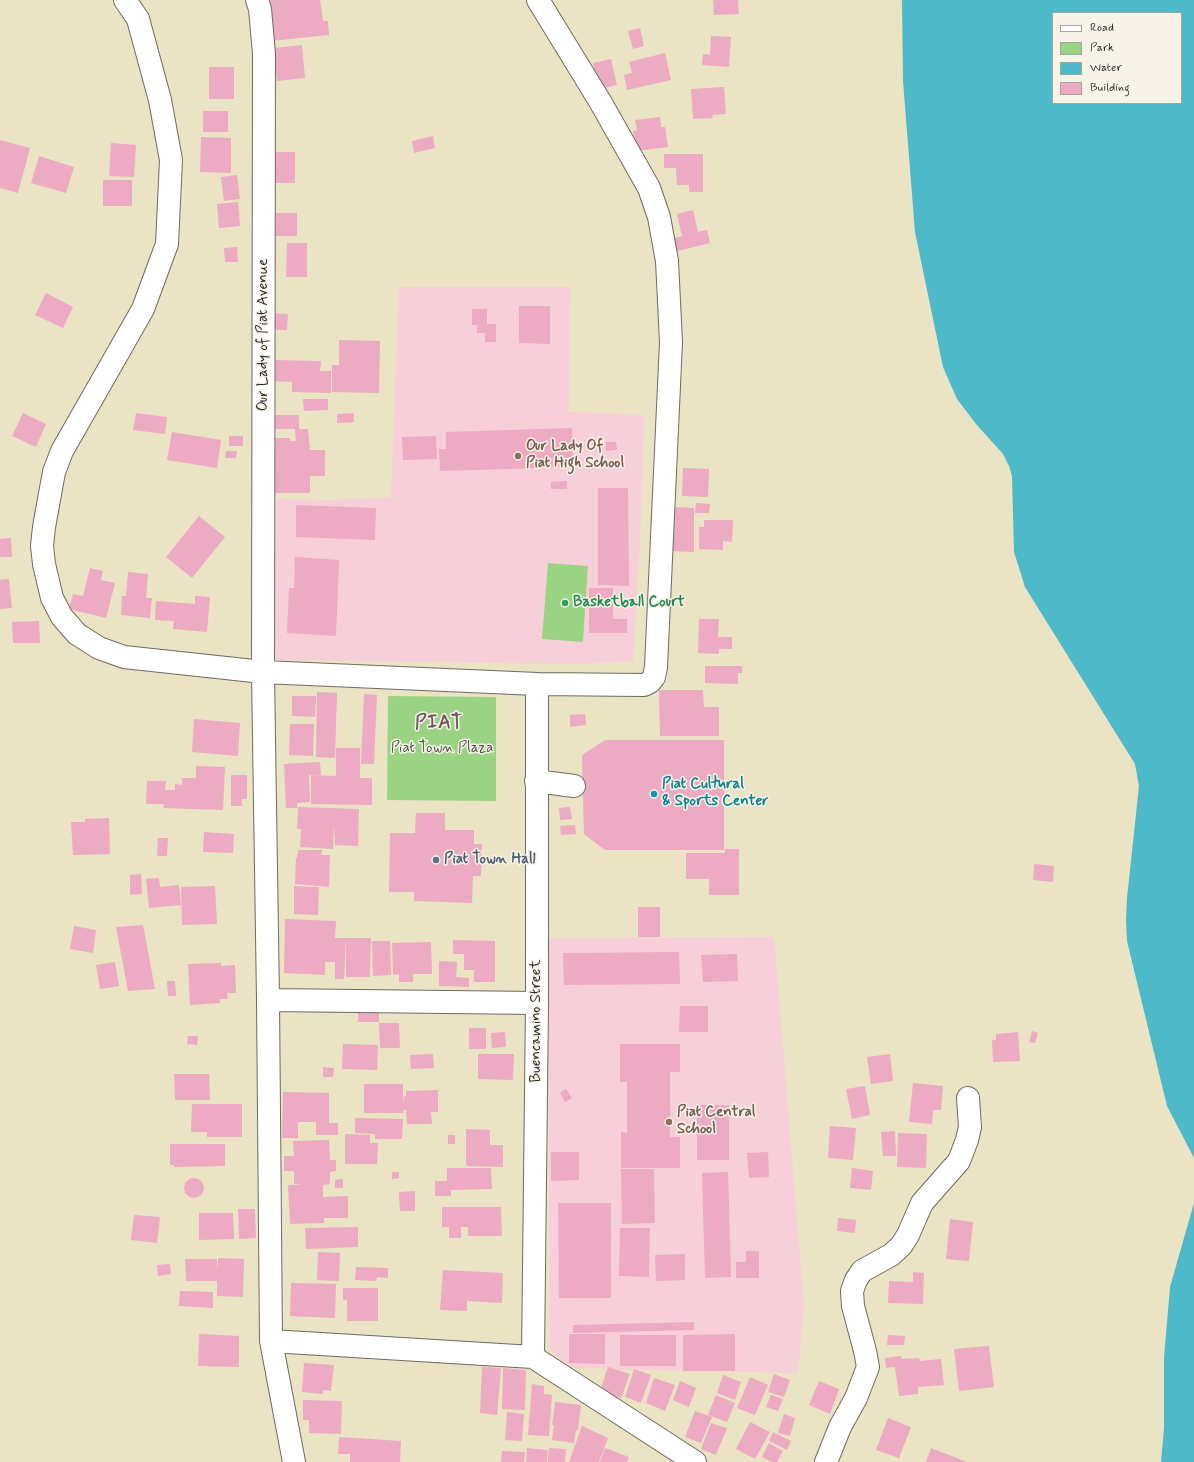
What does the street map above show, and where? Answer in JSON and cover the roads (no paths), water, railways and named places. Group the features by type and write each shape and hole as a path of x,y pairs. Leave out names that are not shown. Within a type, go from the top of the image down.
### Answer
{"street":[{"path":"126,0 138,19 160,100 171,160 167,244 143,309 62,450 54,472 42,546 44,564 52,598 62,617 77,634 100,648 124,657 263,672 537,684 644,685 650,682 654,677 656,667 671,342 667,261 659,217 649,188 601,103 538,0"},
{"name":"Our Lady of Piat Avenue","path":"257,0 260,9 264,54 265,120 263,672 271,1341 294,1462"},
{"name":"Buencamino Street","path":"532,1357 537,1003 537,684"},
{"path":"536,781 574,786"},
{"path":"268,1000 537,1003"},
{"path":"826,1462 840,1427 856,1398 868,1367 853,1306 852,1291 854,1285 862,1272 891,1255 901,1246 908,1235 922,1203 959,1160 967,1140 970,1127 968,1098"},
{"path":"271,1341 532,1357 695,1462"}],"water":[{"path":"902,0 1194,0 1194,1158 1167,1106 1127,941 1127,898 1139,786 1135,764 1025,587 1014,552 1012,476 1009,466 1003,454 976,424 957,399 943,367 915,232 903,81"},
{"path":"1194,1203 1194,1462 1161,1462 1164,1428 1164,1358 1170,1287"}],"place":[{"name":"Our Lady Of Piat High School","path":"518,456"},
{"name":"Basketball Court","path":"565,603"},
{"name":"Piat Cultural & Sports Center","path":"654,794"},
{"name":"Piat Town Hall","path":"436,860"},
{"name":"Piat Central School","path":"669,1122"}],"district":[{"name":"PIAT","path":"439,724"}],"park label":[{"name":"Piat Town Plaza","path":"442,749"}]}
